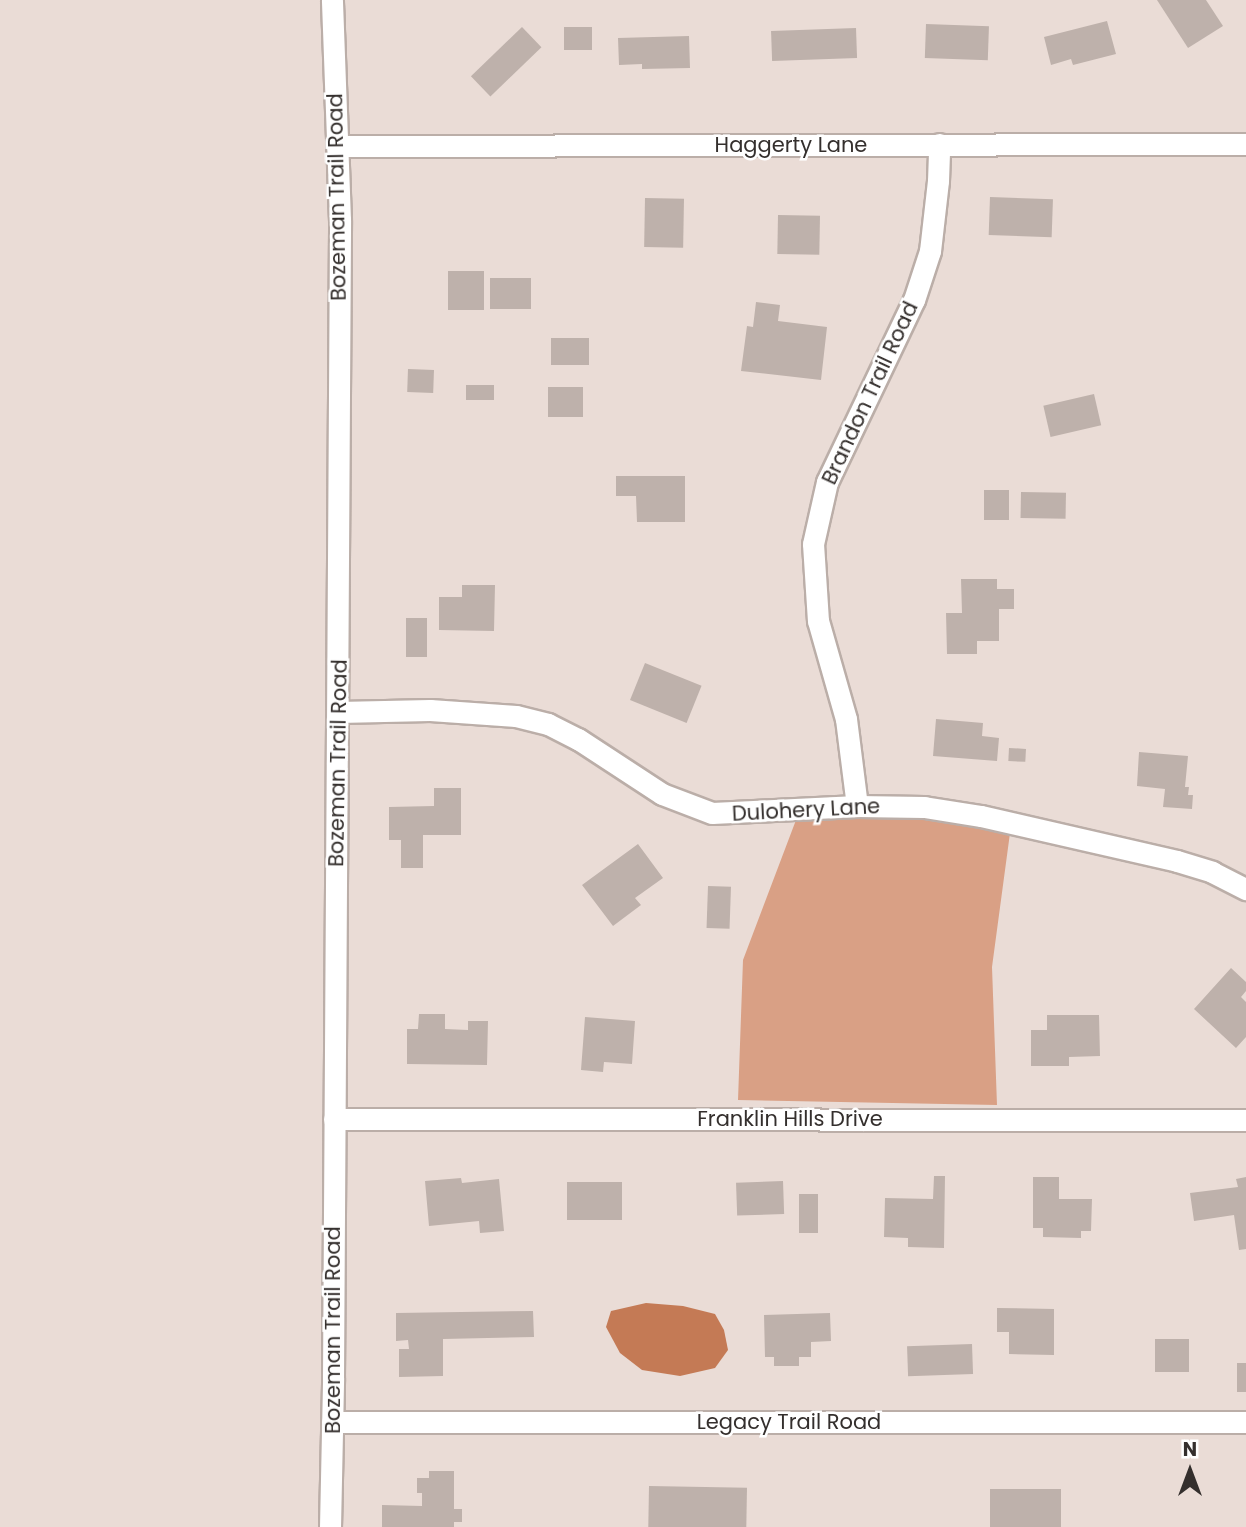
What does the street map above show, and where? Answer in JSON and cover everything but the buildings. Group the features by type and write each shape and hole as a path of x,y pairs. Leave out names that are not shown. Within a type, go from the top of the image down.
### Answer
{"street":[{"name":"Bozeman Trail Road","path":"330,1527 340,220 332,0"},
{"name":"Brandon Trail Road","path":"856,806 846,719 818,621 814,544 827,482 914,300 930,251 939,144"},
{"name":"Haggerty Lane","path":"337,146 1246,144"},
{"name":"Dulohery Lane","path":"338,712 485,712 548,724 578,739 662,794 683,805 712,813 856,806 924,807 981,816 1177,861 1213,872 1246,888"},
{"name":"Franklin Hills Drive","path":"334,1119 1246,1120"},
{"name":"Legacy Trail Road","path":"332,1422 1246,1422"}],"shaded area":[{"path":"900,816 1010,833 992,967 997,1105 738,1100 743,960 796,820"},
{"path":"646,1303 683,1306 715,1314 724,1330 728,1350 715,1368 680,1376 642,1370 620,1353 606,1327 611,1311"}]}
